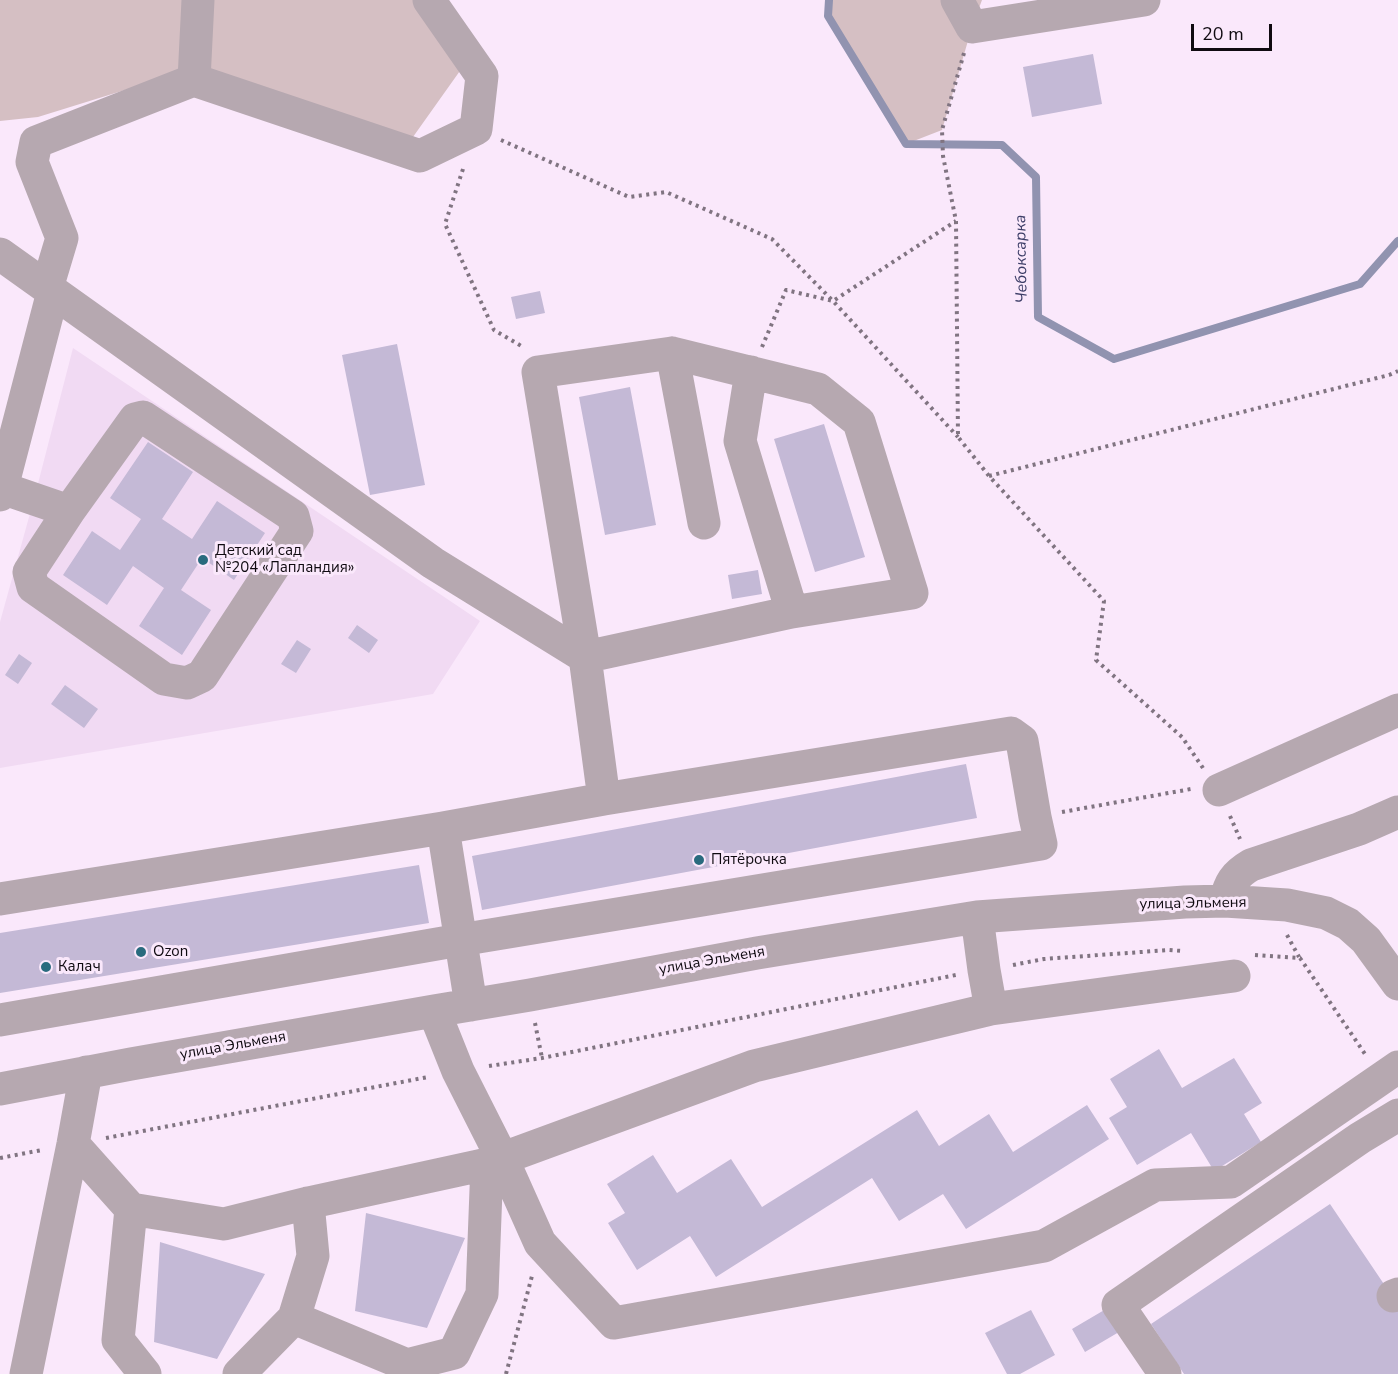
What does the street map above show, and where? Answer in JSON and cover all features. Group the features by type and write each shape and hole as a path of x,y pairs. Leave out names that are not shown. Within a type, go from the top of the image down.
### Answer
{"street":[{"path":"194,80 198,0"},
{"path":"69,511 1,492 62,238 32,162 36,142 194,80 420,156 476,129 482,76 429,0"},
{"path":"964,14 1144,0"},
{"path":"0,254 433,563 585,657 792,612 912,593 859,422 818,389 672,352 538,372 585,657 604,798"},
{"path":"672,352 704,523"},
{"path":"751,372 740,441 792,612"},
{"path":"143,417 293,516 297,531 202,676 187,683 164,680 33,587 29,572 69,511 135,419 143,417"},
{"path":"1219,790 1398,710"},
{"path":"0,899 443,828 604,798 1011,734 1022,741 1041,844 460,940 0,1020"},
{"path":"1225,901 1229,886 1239,873 1251,865 1359,830 1398,812"},
{"path":"443,828 471,1005"},
{"name":"улица Эльменя","path":"0,1089 757,953 976,917 1185,902 1287,904 1326,913 1348,924 1393,967"},
{"path":"976,917 991,1009"},
{"path":"74,1144 131,1209 224,1224 495,1161 754,1066 991,1009 1234,976"},
{"path":"434,1011 495,1161 540,1243 614,1323 1044,1246 1155,1185 1231,1182 1398,1067"},
{"path":"26,1374 74,1144 86,1072"},
{"path":"1165,1374 1147,1361 1118,1305 1360,1138 1398,1115"},
{"path":"294,1318 407,1365 454,1353 482,1294 495,1161"},
{"path":"238,1374 294,1318 313,1256 308,1203"},
{"path":"131,1209 118,1340 145,1374"}],"path":[{"path":"958,437 956,221 943,156 942,130 964,14"},
{"path":"560,369 494,330 446,224 476,129 629,197 666,192 772,239 833,301 958,437 988,476 1104,601 1096,660 1182,737 1219,790 1251,865"},
{"path":"751,372 786,290 833,301 956,221"},
{"path":"988,476 1389,375 1398,370"},
{"path":"1035,817 1197,787 1219,790"},
{"path":"1270,903 1300,958"},
{"path":"534,1017 542,1058"},
{"path":"0,1158 74,1144"},
{"path":"505,1374 540,1243"}],"shaded area":[{"path":"0,0 419,0 462,68 408,144 183,72 38,117 0,121"},
{"path":"829,0 982,0 942,130 906,144 828,16"},
{"name":"Детский сад №204 «Лапландия»","path":"73,348 480,621 433,694 0,768 0,622"}],"building":[{"path":"1093,54 1102,104 1032,117 1023,67"},
{"path":"540,291 545,313 516,319 511,297"},
{"path":"397,344 425,485 370,495 342,355"},
{"path":"630,387 656,525 605,535 579,397"},
{"path":"824,424 865,557 815,572 774,439"},
{"path":"148,442 193,472 162,519 192,539 217,501 265,533 234,580 202,558 181,590 211,610 182,655 139,626 164,588 133,566 107,605 63,575 92,531 120,550 141,519 110,498"},
{"path":"758,570 762,594 732,599 728,575"},
{"path":"357,625 378,640 369,653 348,638"},
{"path":"297,640 311,649 296,673 281,664"},
{"path":"19,654 32,663 18,684 5,675"},
{"path":"65,685 98,709 84,728 51,704"},
{"path":"966,764 977,818 482,910 472,856"},
{"path":"419,865 429,923 0,993 0,933"},
{"path":"1159,1049 1182,1088 1234,1058 1262,1103 1244,1114 1261,1142 1214,1171 1191,1133 1137,1165 1109,1118 1127,1107 1110,1079"},
{"path":"1087,1105 1109,1139 966,1229 943,1194 899,1221 872,1178 716,1277 690,1236 637,1270 608,1223 625,1213 607,1184 653,1155 677,1193 731,1159 762,1207 917,1110 939,1146 989,1114 1013,1152"},
{"path":"1330,1204 1398,1305 1398,1374 1184,1374 1151,1324"},
{"path":"366,1213 465,1238 427,1328 355,1311"},
{"path":"160,1242 265,1274 217,1359 154,1342"},
{"path":"1106,1309 1119,1332 1085,1352 1072,1329"},
{"path":"1031,1310 1055,1355 1020,1374 1007,1374 985,1333"}],"waterway":[{"name":"Чебоксарка","path":"829,0 828,16 906,144 1002,145 1036,177 1038,317 1114,359 1360,284 1398,241"}],"place":[{"name":"Детский сад №204 «Лапландия»","path":"203,560"},
{"name":"Пятёрочка","path":"699,860"},
{"name":"Ozon","path":"141,952"},
{"name":"Калач","path":"46,967"}]}
